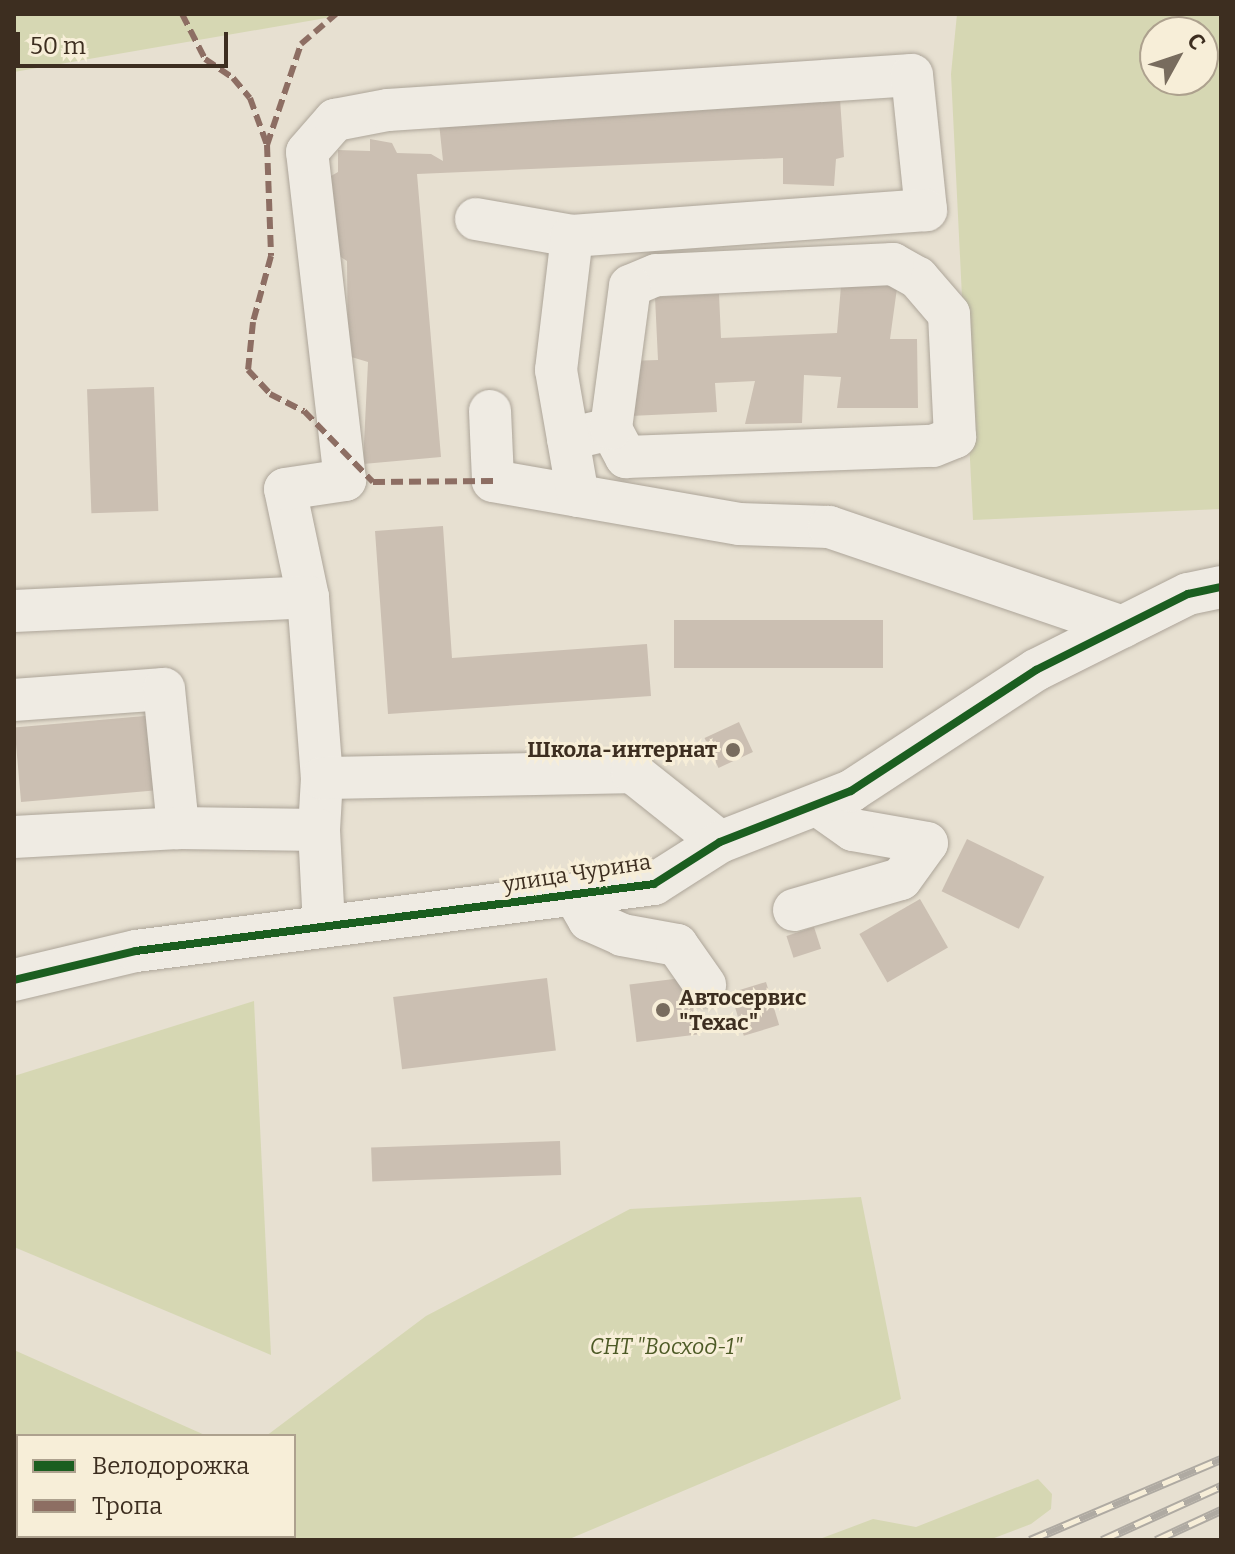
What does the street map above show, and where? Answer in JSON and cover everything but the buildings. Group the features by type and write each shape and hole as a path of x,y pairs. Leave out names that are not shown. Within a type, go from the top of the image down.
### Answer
{"street":[{"path":"324,926 319,830 322,778 308,597 285,489 345,480 307,152 335,120 388,110 912,75 926,210 572,236 476,219"},
{"path":"572,236 556,370 578,496"},
{"path":"893,264 918,278 949,314 955,437 933,446 626,457 611,429 630,286 656,275 893,264"},
{"path":"490,411 493,481 739,524 829,527 1122,627"},
{"path":"568,439 611,429"},
{"name":"улица Чурина","path":"14,980 136,951 654,884 720,842 851,791 1036,670 1188,594 1221,587"},
{"path":"14,611 308,597"},
{"path":"14,700 164,689 178,828"},
{"path":"322,778 632,772 720,842"},
{"path":"794,910 901,879 927,843 853,830 819,806"},
{"path":"14,837 178,828 319,830"},
{"path":"574,894 589,920 622,935 677,945 705,985"}],"green space":[{"path":"14,14 349,14 14,72"},
{"path":"957,14 1221,14 1221,509 973,520 951,74"},
{"path":"254,1001 271,1355 14,1247 14,1076"},
{"name":"СНТ \"Восход-1\"","path":"861,1197 901,1399 567,1540 14,1540 14,1350 203,1434 16,1434 16,1538 296,1538 296,1434 269,1434 426,1316 630,1209"},
{"path":"1038,1479 1052,1494 1051,1509 1031,1524 989,1540 817,1540 873,1519 916,1527"}],"railway":[{"path":"1030,1540 1221,1459"},
{"path":"1102,1540 1221,1486"},
{"path":"1156,1540 1221,1510"}],"marked path":[{"path":"182,14 205,59 233,78 250,98 267,145 271,256 253,322 248,370 270,394 304,411 373,482 493,481"},
{"path":"267,145 301,44 336,14"}],"cycle path":[{"path":"14,980 136,951 654,884 720,842 851,791 1036,670 1188,594 1221,587"}],"place":[{"name":"Школа-интернат","path":"733,750"},
{"name":"Автосервис \"Техас\"","path":"663,1010"}]}
